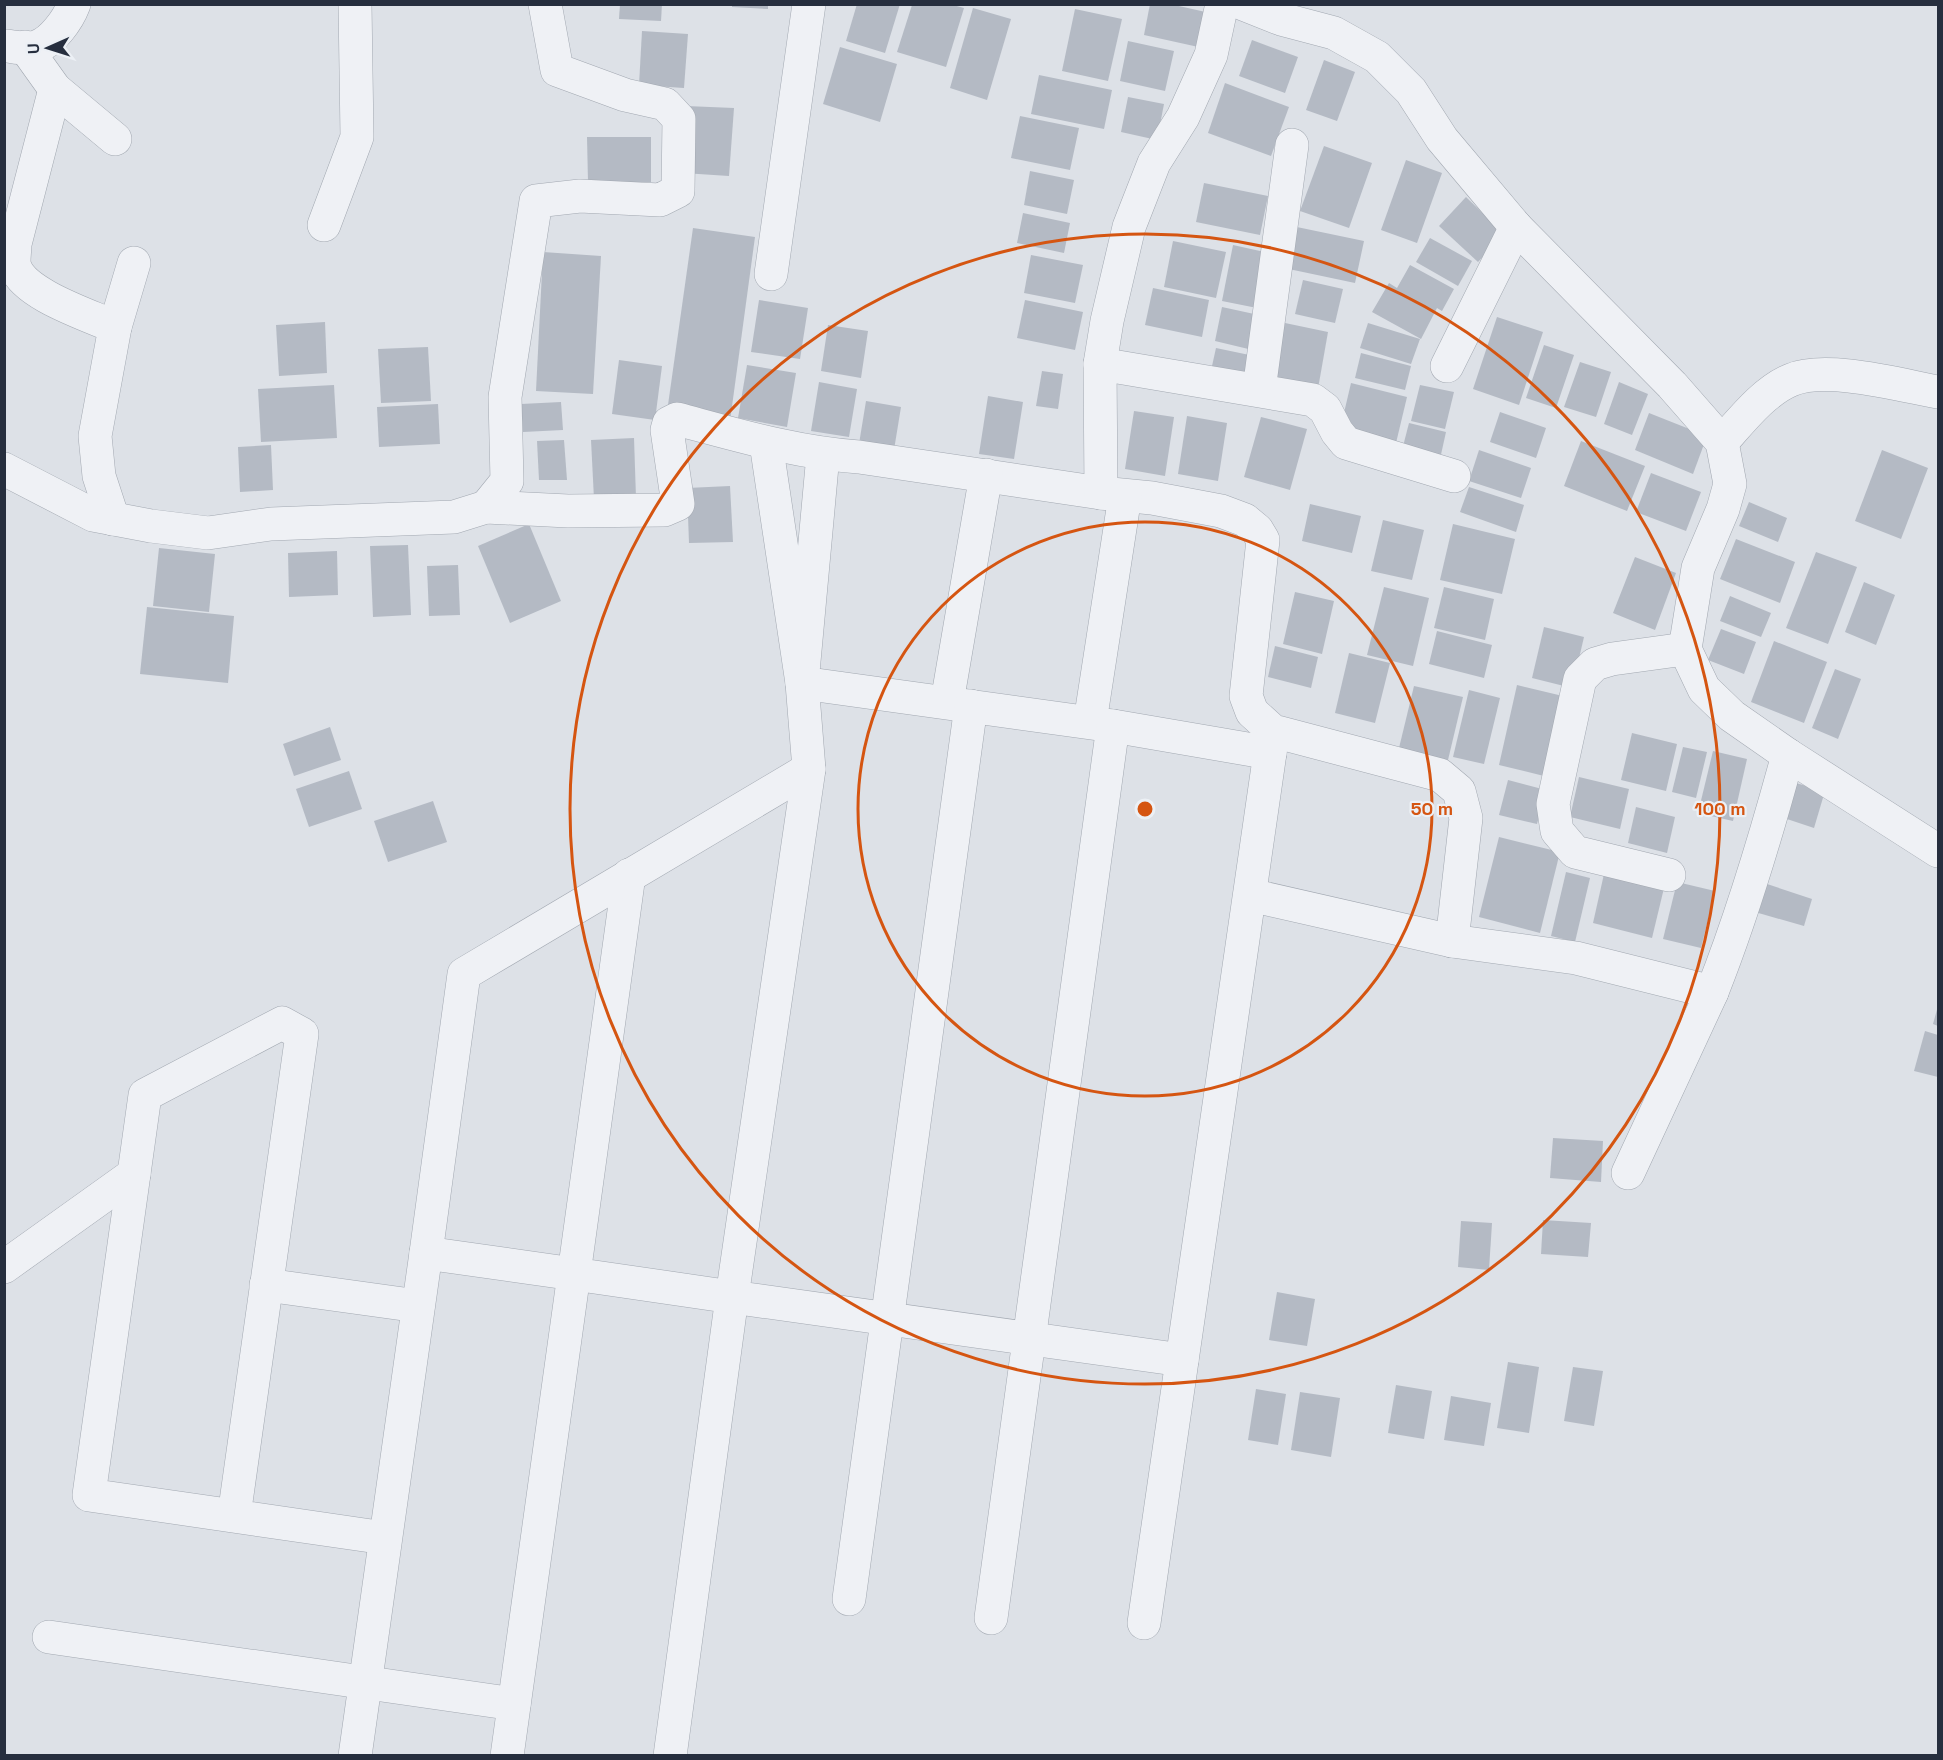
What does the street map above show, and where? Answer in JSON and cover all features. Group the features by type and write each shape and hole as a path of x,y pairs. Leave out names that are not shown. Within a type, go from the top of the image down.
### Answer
{"street":[{"path":"15,47 34,48 48,40 70,14 74,4"},
{"path":"324,225 357,137 355,4"},
{"path":"486,507 507,481 505,397 536,201 580,196 660,200 678,191 679,119 665,104 625,95 556,70 545,4"},
{"path":"771,274 809,4"},
{"path":"991,1618 1029,1339 1101,724 1113,494 1100,364 1109,312 1129,227 1154,163 1183,117 1211,55 1222,4"},
{"path":"1243,4 1281,19 1334,33 1377,57 1411,91 1442,139 1516,227 1671,385 1722,442 1730,484 1723,509 1698,568 1685,649 1704,689 1732,716 1938,851"},
{"path":"15,47 55,89 115,139"},
{"path":"55,89 39,159 15,244 15,267 26,283 46,296 115,327"},
{"path":"1259,390 1292,145"},
{"path":"1446,366 1516,227"},
{"path":"113,519 99,476 94,436 115,327 134,263"},
{"path":"1100,364 1313,400 1325,409 1337,432 1346,443 1454,476"},
{"path":"1722,442 1759,401 1791,380 1822,374 1938,392"},
{"path":"4,469 93,515 151,526 208,533 271,524 454,517 486,507 568,512 664,510 678,504 667,430 669,423 677,419 766,443 823,455 859,457 1152,498 1221,511 1245,520 1257,530 1263,540 1246,696 1252,712 1272,742 1144,1623"},
{"path":"670,1755 732,1297 809,769 802,683 766,443"},
{"path":"802,683 823,455"},
{"path":"849,1599 887,1320 986,475"},
{"path":"1669,875 1575,852 1557,831 1553,804 1580,680 1595,664 1612,659 1685,649"},
{"path":"802,683 1101,724 1272,742 1440,775 1459,791 1466,818 1452,941"},
{"path":"1628,1173 1712,992 1729,949 1760,859 1788,754"},
{"path":"355,1755 464,974 809,769"},
{"path":"507,1755 629,874"},
{"path":"1250,895 1452,941 1576,958 1712,992"},
{"path":"234,1516 302,1034 282,1023 145,1095 89,1495 385,1538"},
{"path":"4,1267 134,1174"},
{"path":"426,1253 1182,1360"},
{"path":"266,1285 418,1306"},
{"path":"49,1637 514,1704"}],"building":[{"path":"620,4 662,4 661,21 619,19"},
{"path":"732,4 768,4 768,9 732,7"},
{"path":"857,4 900,4 885,53 846,41"},
{"path":"1150,4 1170,4 1210,13 1203,48 1144,35"},
{"path":"912,5 953,5 964,8 946,67 897,52"},
{"path":"973,8 1011,19 987,100 950,88"},
{"path":"1075,9 1122,19 1108,81 1062,71"},
{"path":"642,31 688,34 684,88 639,85"},
{"path":"1252,40 1298,57 1285,93 1239,76"},
{"path":"1128,41 1174,51 1165,91 1120,81"},
{"path":"840,47 897,64 880,122 823,104"},
{"path":"1324,60 1355,72 1337,121 1306,110"},
{"path":"1039,75 1112,90 1104,129 1031,114"},
{"path":"1225,83 1289,107 1271,156 1208,133"},
{"path":"1128,97 1164,104 1157,140 1121,132"},
{"path":"686,106 734,108 729,176 683,173"},
{"path":"1020,116 1079,128 1070,170 1011,158"},
{"path":"587,137 651,137 651,182 588,182"},
{"path":"1324,146 1372,163 1349,228 1300,211"},
{"path":"1406,160 1442,173 1417,243 1381,230"},
{"path":"1030,171 1074,180 1067,214 1024,205"},
{"path":"1204,183 1268,196 1260,235 1196,222"},
{"path":"1466,197 1504,234 1478,262 1439,226"},
{"path":"1023,213 1070,223 1064,253 1017,243"},
{"path":"1292,226 1364,241 1355,283 1284,268"},
{"path":"693,228 755,237 730,421 667,412"},
{"path":"1430,238 1472,261 1458,286 1416,262"},
{"path":"1173,241 1226,252 1216,298 1164,287"},
{"path":"1233,245 1269,253 1257,308 1222,301"},
{"path":"543,252 601,256 593,394 536,391"},
{"path":"1031,255 1083,265 1075,303 1024,293"},
{"path":"1410,265 1454,289 1442,311 1437,308 1421,339 1372,312 1389,283 1397,288"},
{"path":"1303,280 1343,289 1335,323 1295,314"},
{"path":"1153,288 1209,300 1202,337 1145,325"},
{"path":"759,300 808,308 800,359 751,352"},
{"path":"1025,300 1083,312 1075,350 1017,338"},
{"path":"1222,307 1268,317 1261,352 1215,341"},
{"path":"1497,317 1543,332 1519,405 1473,389"},
{"path":"325,322 327,373 279,376 276,325"},
{"path":"1285,323 1328,332 1316,400 1268,389"},
{"path":"1368,323 1420,339 1411,364 1360,348"},
{"path":"828,325 868,331 861,378 821,371"},
{"path":"1544,345 1574,355 1556,408 1526,398"},
{"path":"428,347 431,401 381,403 378,349"},
{"path":"1216,348 1259,357 1253,384 1210,375"},
{"path":"1361,353 1411,366 1405,390 1355,378"},
{"path":"619,360 662,366 655,420 612,414"},
{"path":"1580,362 1611,372 1596,417 1564,407"},
{"path":"747,365 796,373 787,427 738,418"},
{"path":"1042,371 1063,374 1058,409 1036,406"},
{"path":"819,382 857,389 849,437 811,431"},
{"path":"1619,382 1648,394 1632,435 1604,424"},
{"path":"1351,383 1407,397 1396,443 1340,430"},
{"path":"334,385 337,438 261,442 258,389"},
{"path":"1420,385 1454,392 1445,429 1411,421"},
{"path":"988,396 1023,402 1014,459 979,454"},
{"path":"866,401 901,407 893,456 858,450"},
{"path":"561,402 563,430 523,432 521,404"},
{"path":"438,404 440,444 379,447 377,407"},
{"path":"1134,411 1174,417 1165,476 1125,469"},
{"path":"1500,412 1546,428 1536,458 1490,442"},
{"path":"1649,413 1707,436 1693,474 1635,450"},
{"path":"1187,416 1227,423 1218,481 1178,474"},
{"path":"1261,417 1307,429 1290,490 1244,477"},
{"path":"1409,423 1446,432 1438,468 1400,458"},
{"path":"634,438 636,498 594,499 591,440"},
{"path":"564,440 567,480 539,480 537,441"},
{"path":"1581,441 1645,466 1627,511 1564,486"},
{"path":"271,445 273,490 240,492 238,447"},
{"path":"1479,450 1531,468 1521,498 1469,481"},
{"path":"1882,450 1928,468 1901,539 1855,521"},
{"path":"1651,473 1701,492 1686,531 1636,512"},
{"path":"730,486 733,542 689,543 687,488"},
{"path":"1469,487 1524,505 1516,532 1460,512"},
{"path":"1749,502 1787,518 1778,542 1739,526"},
{"path":"1310,504 1361,516 1352,553 1302,541"},
{"path":"1383,520 1424,530 1412,580 1371,571"},
{"path":"529,524 561,601 510,623 478,546"},
{"path":"1453,524 1515,539 1502,594 1440,580"},
{"path":"1736,539 1795,562 1780,603 1720,579"},
{"path":"408,545 411,615 373,617 370,546"},
{"path":"159,548 215,554 209,612 153,606"},
{"path":"337,551 338,595 289,597 288,553"},
{"path":"1816,552 1857,567 1828,644 1786,628"},
{"path":"1635,557 1676,573 1655,630 1613,613"},
{"path":"458,565 460,615 429,616 427,566"},
{"path":"1864,582 1895,595 1876,645 1845,632"},
{"path":"1384,587 1429,598 1413,666 1367,655"},
{"path":"1444,587 1494,599 1485,640 1434,628"},
{"path":"1295,592 1334,601 1322,654 1283,644"},
{"path":"1730,596 1771,613 1761,637 1720,621"},
{"path":"147,607 234,616 228,683 140,674"},
{"path":"1544,627 1584,637 1572,688 1532,678"},
{"path":"1721,629 1756,642 1744,674 1708,660"},
{"path":"1437,631 1492,645 1484,678 1429,664"},
{"path":"1774,641 1827,662 1804,723 1751,702"},
{"path":"1275,646 1318,657 1311,688 1268,677"},
{"path":"1349,653 1390,663 1375,723 1335,713"},
{"path":"1835,669 1861,679 1838,739 1812,728"},
{"path":"1517,685 1567,697 1548,777 1499,765"},
{"path":"1414,686 1463,697 1448,760 1399,748"},
{"path":"1469,690 1500,698 1484,764 1453,757"},
{"path":"330,727 341,760 294,776 283,744"},
{"path":"1632,733 1677,744 1666,791 1621,780"},
{"path":"1683,747 1707,752 1696,798 1672,792"},
{"path":"1713,751 1747,759 1733,821 1698,813"},
{"path":"349,771 362,809 309,827 296,789"},
{"path":"1579,777 1629,789 1620,829 1570,817"},
{"path":"1508,780 1546,790 1537,824 1499,815"},
{"path":"1792,782 1825,791 1814,828 1781,817"},
{"path":"433,801 447,842 388,862 374,821"},
{"path":"1636,807 1675,817 1667,853 1628,843"},
{"path":"1499,837 1560,852 1540,933 1479,917"},
{"path":"1566,872 1590,878 1575,942 1551,936"},
{"path":"1604,874 1664,888 1652,938 1593,923"},
{"path":"1677,882 1715,891 1701,948 1663,939"},
{"path":"1764,883 1812,899 1804,926 1755,912"},
{"path":"1938,1006 1938,1026 1933,1024"},
{"path":"1925,1031 1938,1035 1938,1077 1914,1071"},
{"path":"1553,1138 1603,1141 1601,1182 1550,1178"},
{"path":"1543,1220 1591,1223 1588,1257 1541,1254"},
{"path":"1461,1221 1492,1223 1489,1270 1458,1267"},
{"path":"1277,1292 1315,1299 1307,1346 1269,1340"},
{"path":"1508,1362 1539,1367 1529,1433 1497,1428"},
{"path":"1573,1367 1603,1371 1594,1426 1564,1421"},
{"path":"1396,1385 1432,1391 1424,1439 1388,1433"},
{"path":"1256,1389 1286,1394 1278,1445 1248,1440"},
{"path":"1300,1392 1340,1398 1331,1457 1291,1450"},
{"path":"1451,1396 1491,1403 1484,1446 1444,1440"}]}
